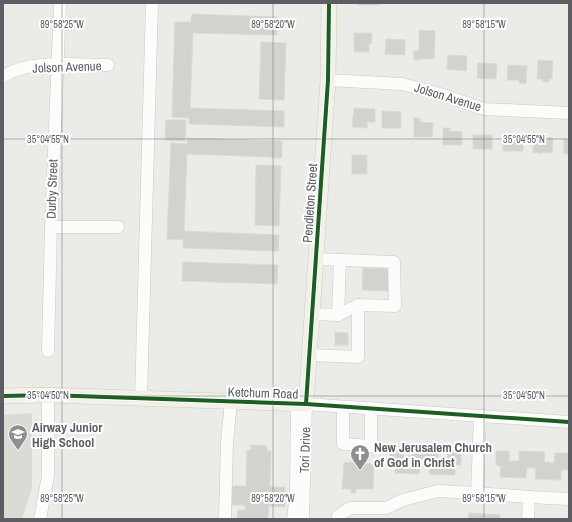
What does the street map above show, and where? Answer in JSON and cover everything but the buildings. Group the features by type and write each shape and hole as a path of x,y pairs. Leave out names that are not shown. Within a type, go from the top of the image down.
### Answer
{"main road":[{"name":"Pendleton Street","path":"302,404 310,355 328,80 329,3"},
{"name":"Ketchum Road","path":"3,396 48,395 302,404"}],"street":[{"name":"Durby Street","path":"48,351 51,227 60,3"},
{"path":"141,398 152,3"},
{"name":"Jolson Avenue","path":"3,76 9,72 33,66 57,64 108,65"},
{"name":"Jolson Avenue","path":"328,80 402,84 440,94 484,109 569,113"},
{"path":"51,227 118,227"},
{"path":"312,314 338,315 358,305 394,306 394,262 316,259"},
{"path":"338,315 340,260"},
{"path":"310,355 358,357 358,305"},
{"path":"40,519 48,476 48,395"},
{"path":"225,519 230,402"},
{"path":"292,519 296,494 302,404"},
{"name":"Ketchum Road","path":"302,404 569,422"},
{"name":"Tori Drive","path":"302,404 303,519"},
{"path":"343,407 343,444 371,446 371,408"},
{"path":"476,493 480,416"},
{"path":"338,519 338,516 350,508 386,508 403,500 438,491 569,498"},
{"path":"528,519 529,497"}],"shaded area":[{"name":"Airway Junior High School","path":"32,413 32,488 22,519 3,519 3,415"}],"cycle path":[{"path":"306,404 328,80 329,3"},
{"path":"3,396 48,395 306,404 569,422"}],"place":[{"name":"Airway Junior High School","path":"18,451"},
{"name":"New Jerusalem Church of God in Christ","path":"360,471"}]}
